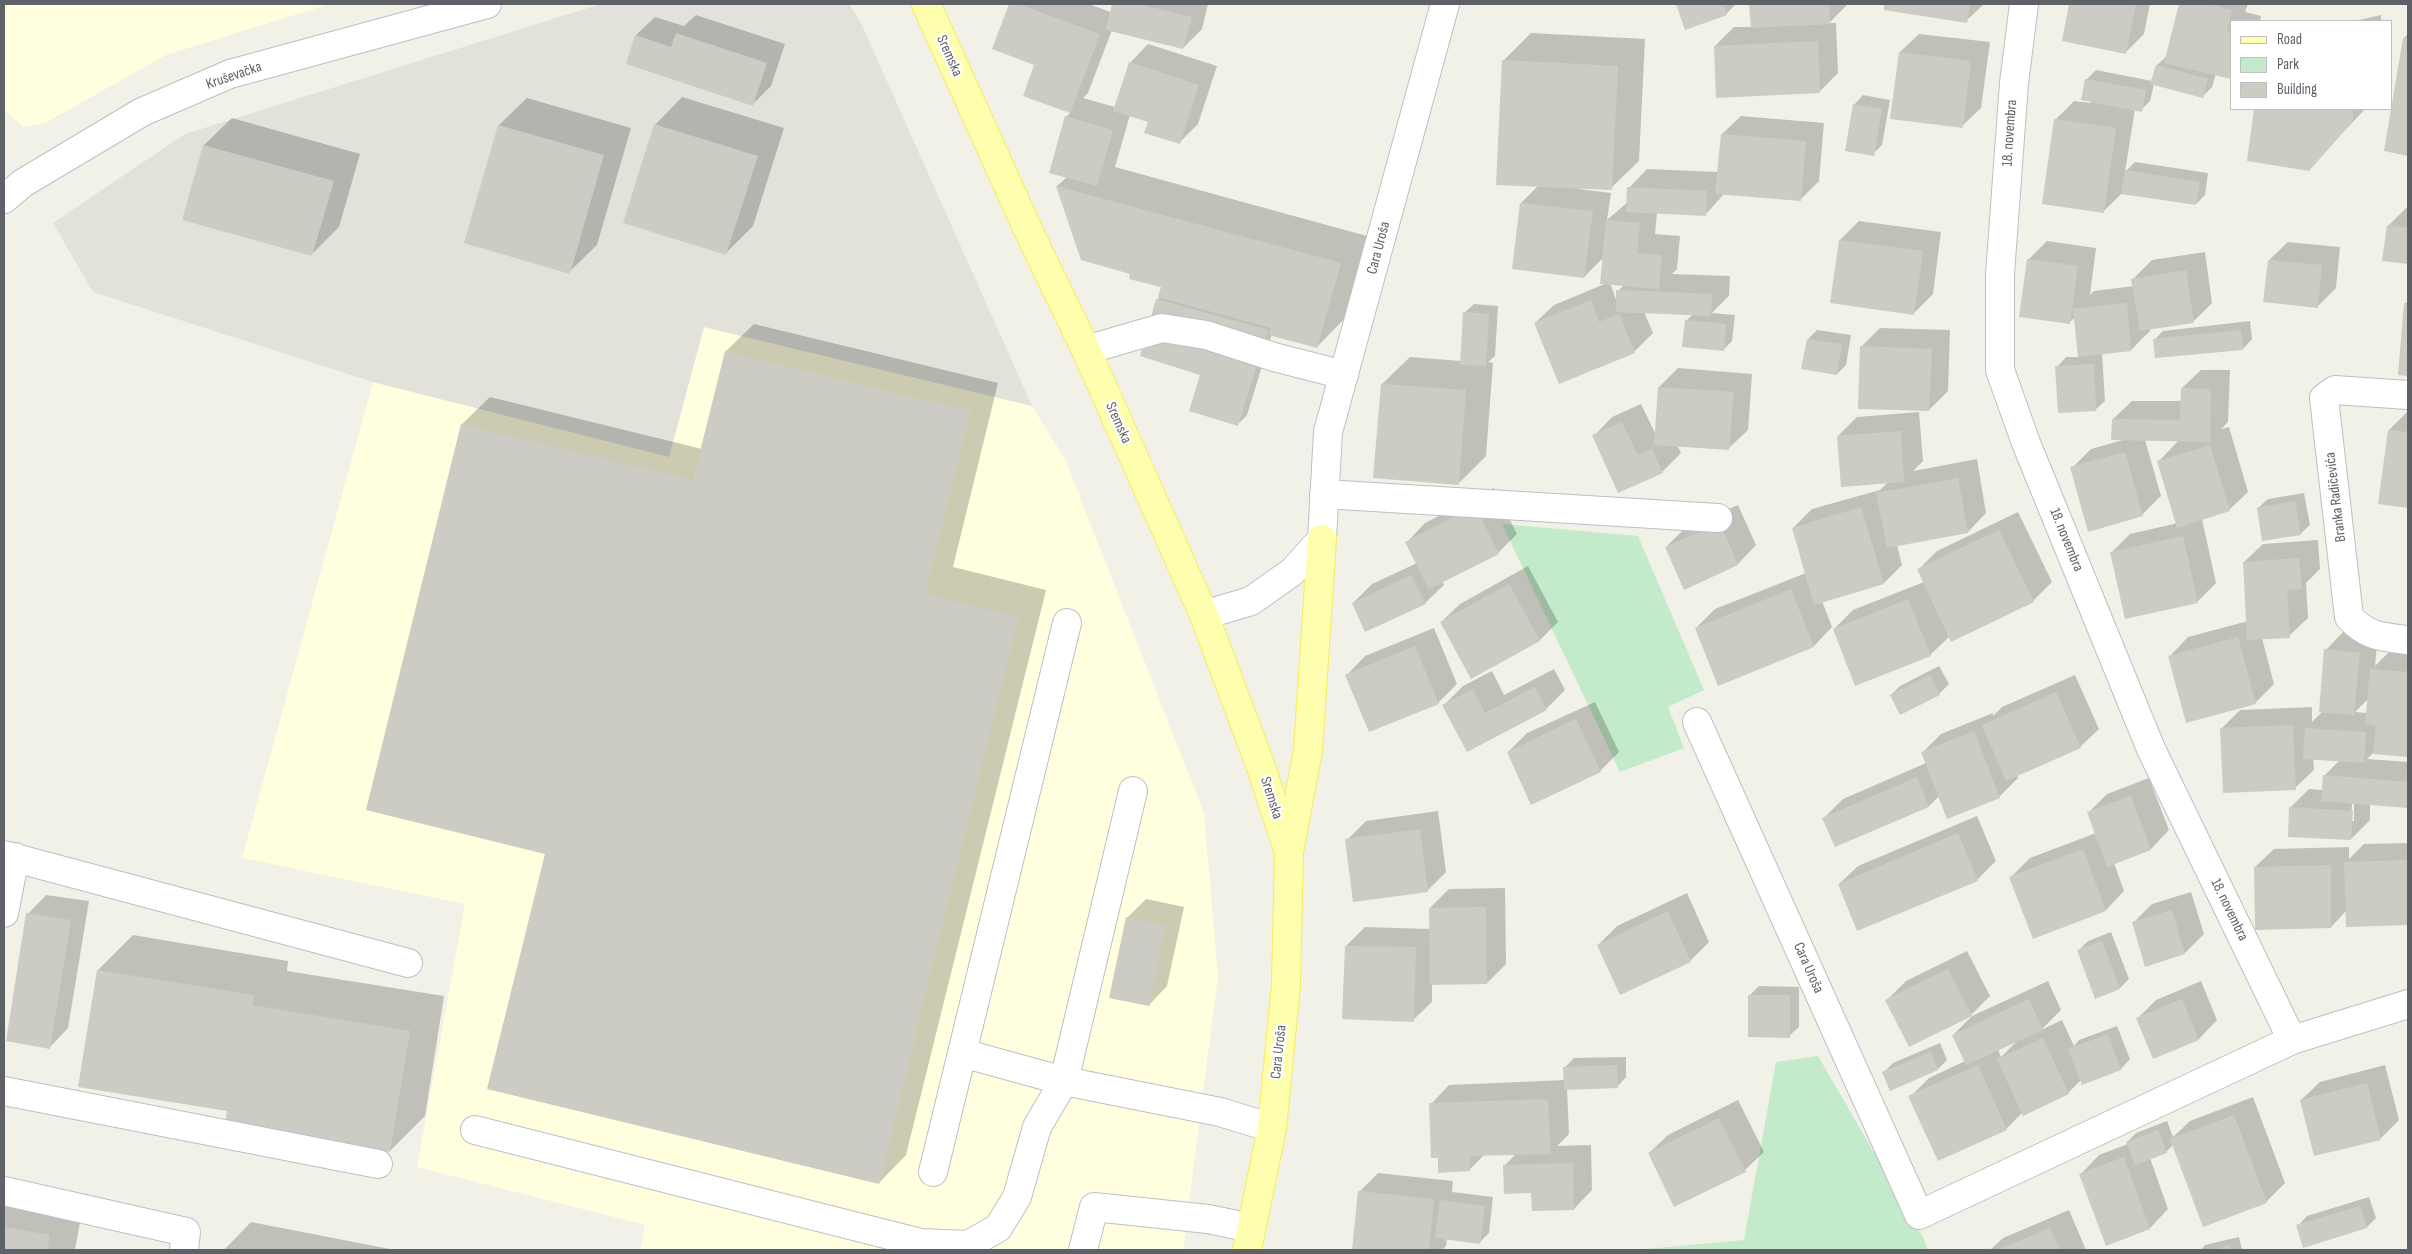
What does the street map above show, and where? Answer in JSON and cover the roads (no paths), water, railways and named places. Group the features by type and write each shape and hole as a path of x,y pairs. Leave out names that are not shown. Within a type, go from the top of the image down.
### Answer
{"main road":[{"name":"Sremska","path":"926,4 1029,232 1086,350 1204,615 1261,767 1289,852"},
{"path":"1289,852 1308,750 1322,539"},
{"name":"Cara Uroša","path":"1249,1239 1272,1128 1286,985 1289,852"}],"street":[{"name":"Kruševačka","path":"4,199 23,183 142,112 230,74 487,4"},
{"name":"Cara Uroša","path":"1322,539 1328,432 1445,4"},
{"name":"18. novembra","path":"2024,4 2014,83 2002,255 2000,370 2026,443 2151,749 2292,1040"},
{"path":"1086,350 1162,328 1206,335 1274,357 1344,374"},
{"name":"Branka Radičevića","path":"2408,395 2335,390 2324,398 2349,616 2360,629 2377,637 2408,640"},
{"path":"1324,494 1718,518"},
{"path":"1204,615 1251,601 1292,572 1322,539"},
{"path":"933,1172 1067,623"},
{"name":"Cara Uroša","path":"1697,722 1919,1215 2292,1040"},
{"path":"475,1130 921,1243 968,1245 998,1228 1017,1197 1037,1127 1064,1081 1133,791"},
{"path":"4,913 9,856 408,963"},
{"path":"2292,1040 2408,1004"},
{"path":"962,1053 1064,1081 1220,1112 1272,1128"},
{"path":"4,1091 378,1164"},
{"path":"4,1191 186,1232 184,1250"},
{"path":"1083,1250 1094,1207 1208,1219 1249,1239"}]}
